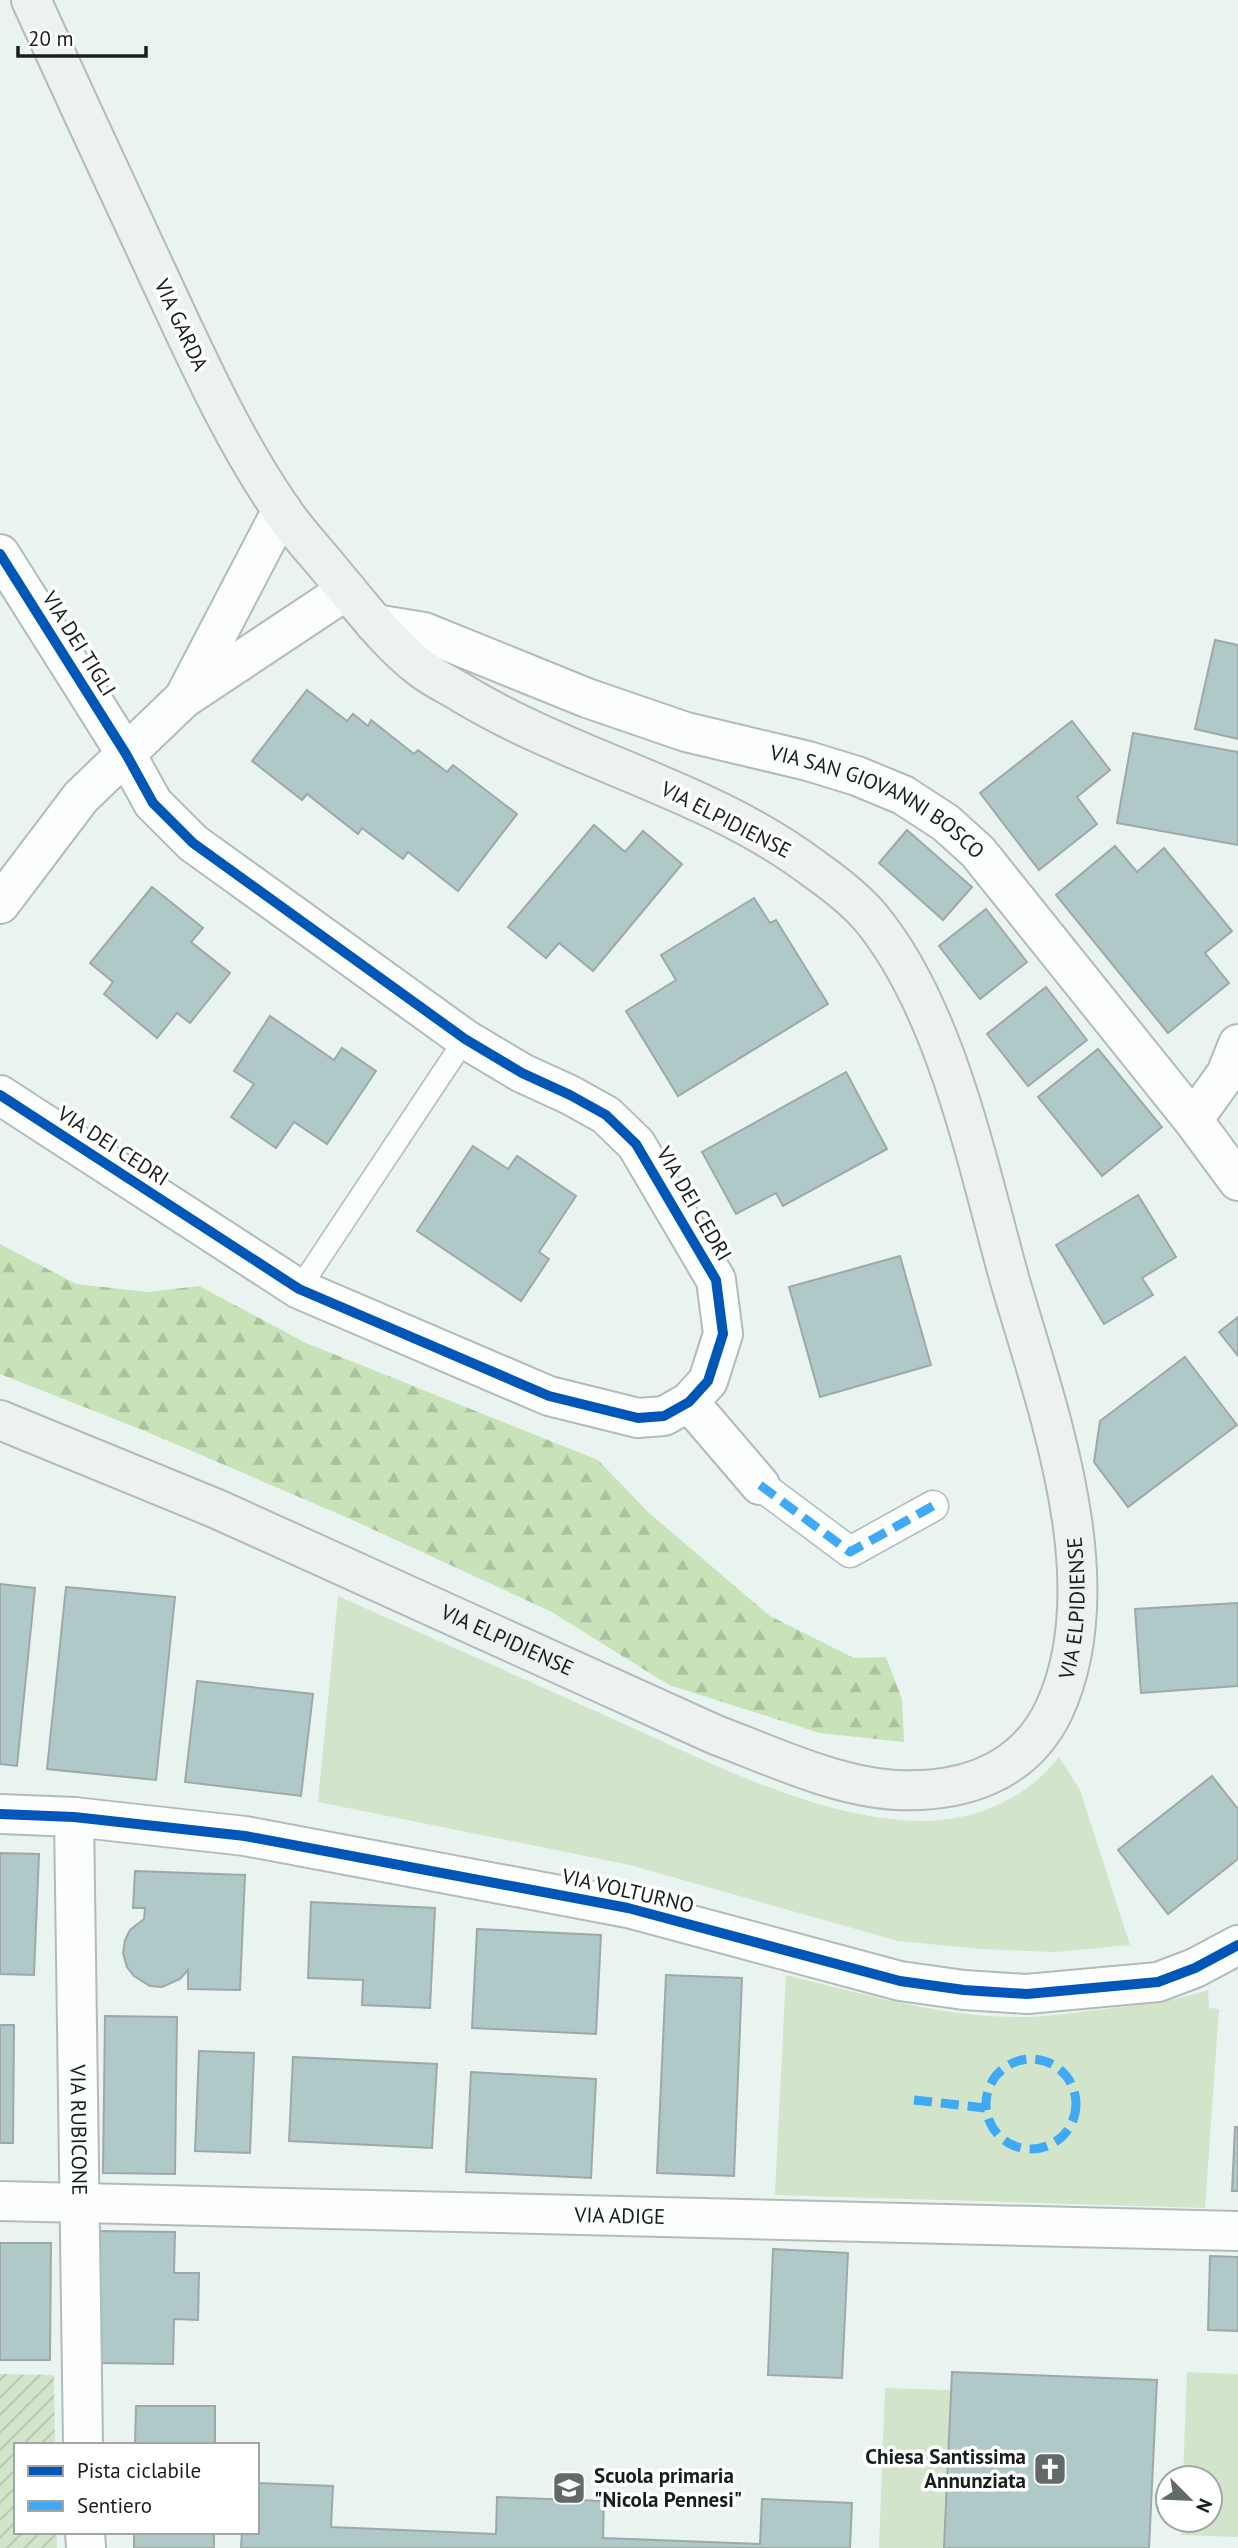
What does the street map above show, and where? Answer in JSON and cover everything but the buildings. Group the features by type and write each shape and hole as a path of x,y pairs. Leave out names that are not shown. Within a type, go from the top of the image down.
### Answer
{"main road":[{"name":"VIA GARDA","path":"31,0 216,401 282,510 375,624"},
{"name":"VIA ELPIDIENSE","path":"0,1420 217,1509 716,1735 834,1777 895,1790 933,1789 973,1782 1004,1768 1023,1755 1051,1717 1073,1656 1078,1616 1078,1566 1068,1502 1049,1416 961,1105 943,1053 917,994 893,951 870,917 846,894 788,849 741,823 658,784 561,745 484,706 421,668 375,624"}],"street":[{"path":"183,699 282,510"},
{"name":"VIA DEI TIGLI","path":"0,554 126,754"},
{"path":"0,904 80,797 183,699 347,590"},
{"name":"VIA SAN GIOVANNI BOSCO","path":"375,624 424,632 587,698 686,732 808,761 858,776 904,795 946,823 978,852 1193,1120 1238,1181"},
{"name":"VIA DEI CEDRI","path":"0,1095 299,1289 549,1396 638,1419 664,1416 689,1402 708,1381 723,1334 716,1280 636,1144 606,1115 522,1073 466,1039 193,843 153,803 126,754"},
{"path":"1193,1120 1226,1074 1238,1044"},
{"path":"689,1402 760,1485 850,1552 933,1506"},
{"name":"VIA VOLTURNO","path":"0,1814 74,1817 245,1836 628,1908 900,1981 964,1990 1027,1994 1157,1982 1195,1968 1238,1945"},
{"name":"VIA RUBICONE","path":"74,1817 83,2443"},
{"name":"VIA ADIGE","path":"0,2201 1238,2231"}],"lane":[{"path":"299,1289 466,1039"}],"green space":[{"path":"0,1244 76,1284 148,1292 199,1286 306,1343 598,1460 648,1512 770,1616 854,1658 886,1657 902,1699 904,1742 820,1733 669,1685 550,1611 348,1518 145,1431 0,1374"},
{"path":"338,1596 730,1772 808,1801 848,1812 887,1819 926,1821 964,1816 1000,1804 1017,1795 1059,1757 1080,1790 1130,1945 1055,1952 981,1949 898,1941 630,1865 318,1802"},
{"path":"786,1975 936,2010 997,2017 1028,2017 1125,2006 1173,1999 1208,1990 1209,2008 1219,2009 1205,2208 775,2195"},
{"path":"1187,2372 1238,2374 1238,2537 1181,2535 1224,2534 1224,2464 1184,2464"},
{"path":"0,2374 54,2375 55,2443 14,2443 14,2534 57,2534 57,2548 0,2548"},
{"path":"885,2388 951,2390 944,2548 879,2548"}],"marked path":[{"path":"760,1485 850,1552 933,1506"},
{"path":"1022,2059 1040,2059 1056,2066 1069,2079 1076,2095 1076,2104 1076,2113 1069,2129 1056,2142 1040,2149 1022,2149 1006,2142 993,2129 986,2113 986,2095 993,2079 1006,2066 1022,2059"},
{"path":"914,2100 985,2108"}],"cycle path":[{"path":"0,554 126,754 153,803 193,843 465,1039 522,1073 606,1115 636,1144 716,1280 723,1334 708,1381 689,1402 664,1416 638,1418 549,1396 299,1289 0,1095"},
{"path":"0,1814 74,1817 245,1836 628,1908 900,1981 964,1990 1027,1994 1158,1982 1195,1968 1238,1945"}],"place":[{"name":"Chiesa Santissima Annunziata","path":"1050,2469"},
{"name":"Scuola primaria \"Nicola Pennesi\"","path":"569,2488"}]}
